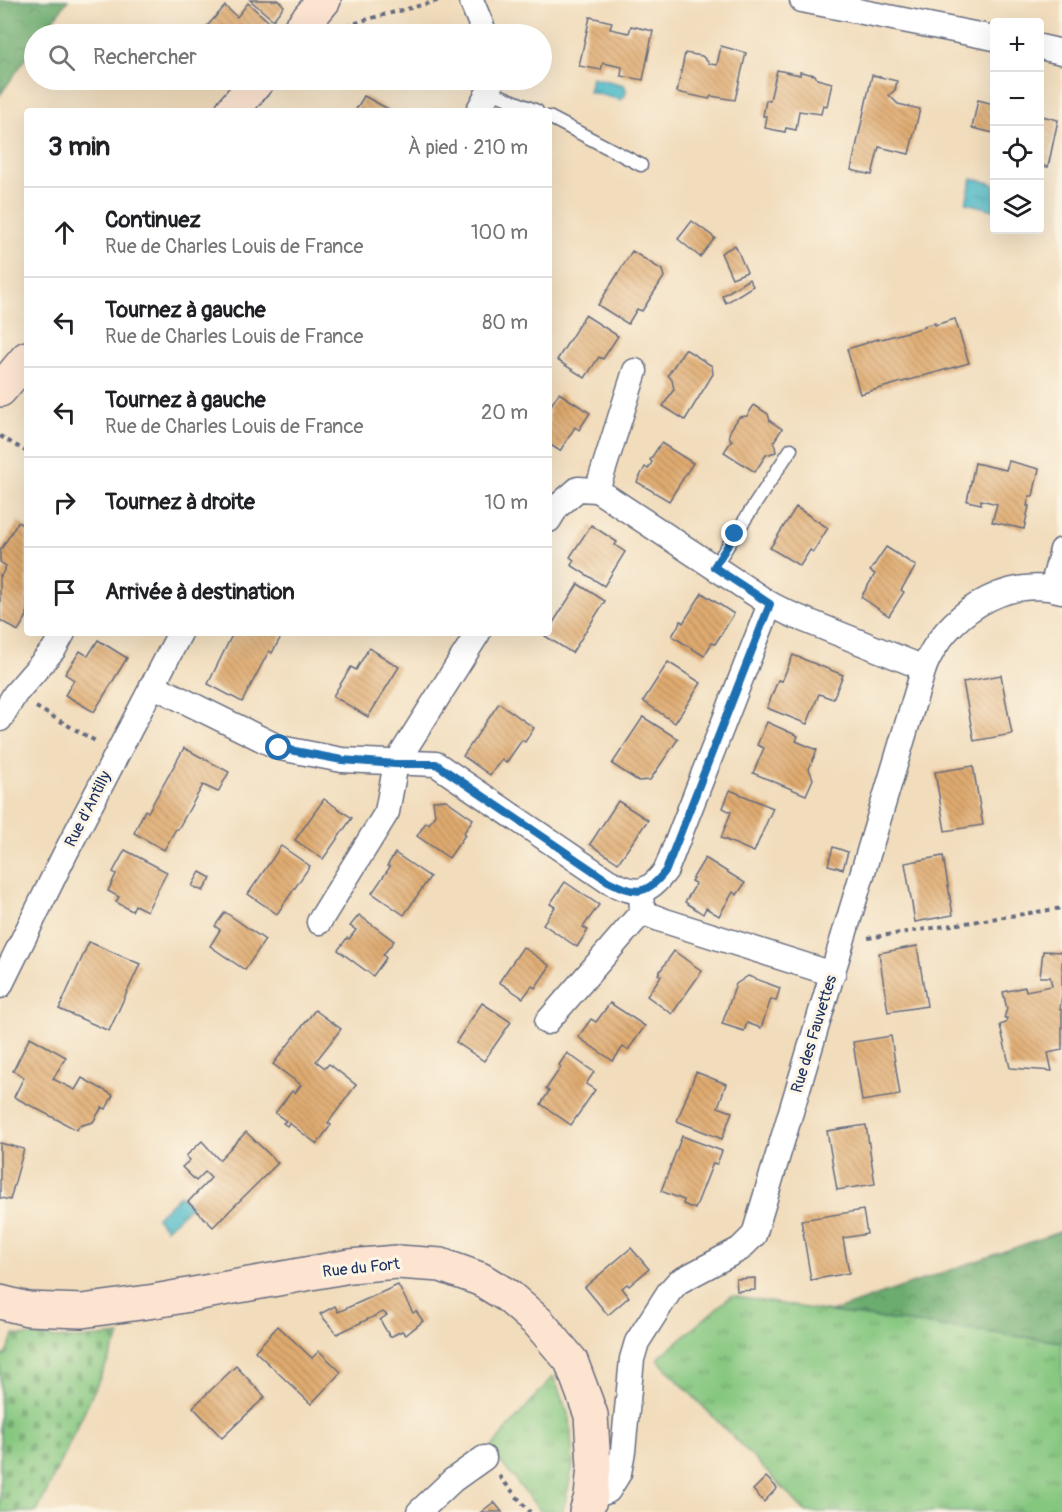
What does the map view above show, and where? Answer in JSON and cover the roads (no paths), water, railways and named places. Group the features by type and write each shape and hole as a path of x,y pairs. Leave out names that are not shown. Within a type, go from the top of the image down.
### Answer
{"main road":[{"path":"304,24 324,0"},
{"path":"235,108 250,90"},
{"path":"0,390 24,362"},
{"name":"Rue du Fort","path":"0,1302 28,1309 82,1311 154,1301 350,1266 397,1262 441,1265 480,1279 508,1296 539,1323 572,1361 591,1415 594,1467 589,1504"}],"street":[{"path":"471,0 481,24"},
{"path":"802,0 990,37"},
{"path":"1044,48 1062,52"},
{"path":"597,490 635,371"},
{"path":"552,515 557,507 578,489 597,490 770,604 924,668"},
{"name":"Rue des Fauvettes","path":"589,1504 608,1491 619,1473 632,1359 637,1342 678,1282 740,1249 754,1235 929,654 949,627 979,603 1016,588 1057,589 1062,550"},
{"path":"547,1022 666,870 770,604"},
{"path":"0,719 15,694 54,649 61,636"},
{"name":"Rue d'Antilly","path":"0,986 116,754 178,636"},
{"path":"319,922 387,812 396,764 476,636"},
{"path":"152,685 279,748 342,760 436,764 641,901 662,920 832,974"},
{"path":"419,1512 453,1480 484,1458"}],"lane":[{"path":"486,94 528,108"},
{"path":"552,119 640,165"},
{"path":"714,567 791,449"}],"water":[{"path":"592,77 624,85 625,95 621,100 589,92"},
{"path":"972,178 990,183 990,209 966,203"},
{"path":"180,1195 191,1206 166,1229 156,1218"}]}
